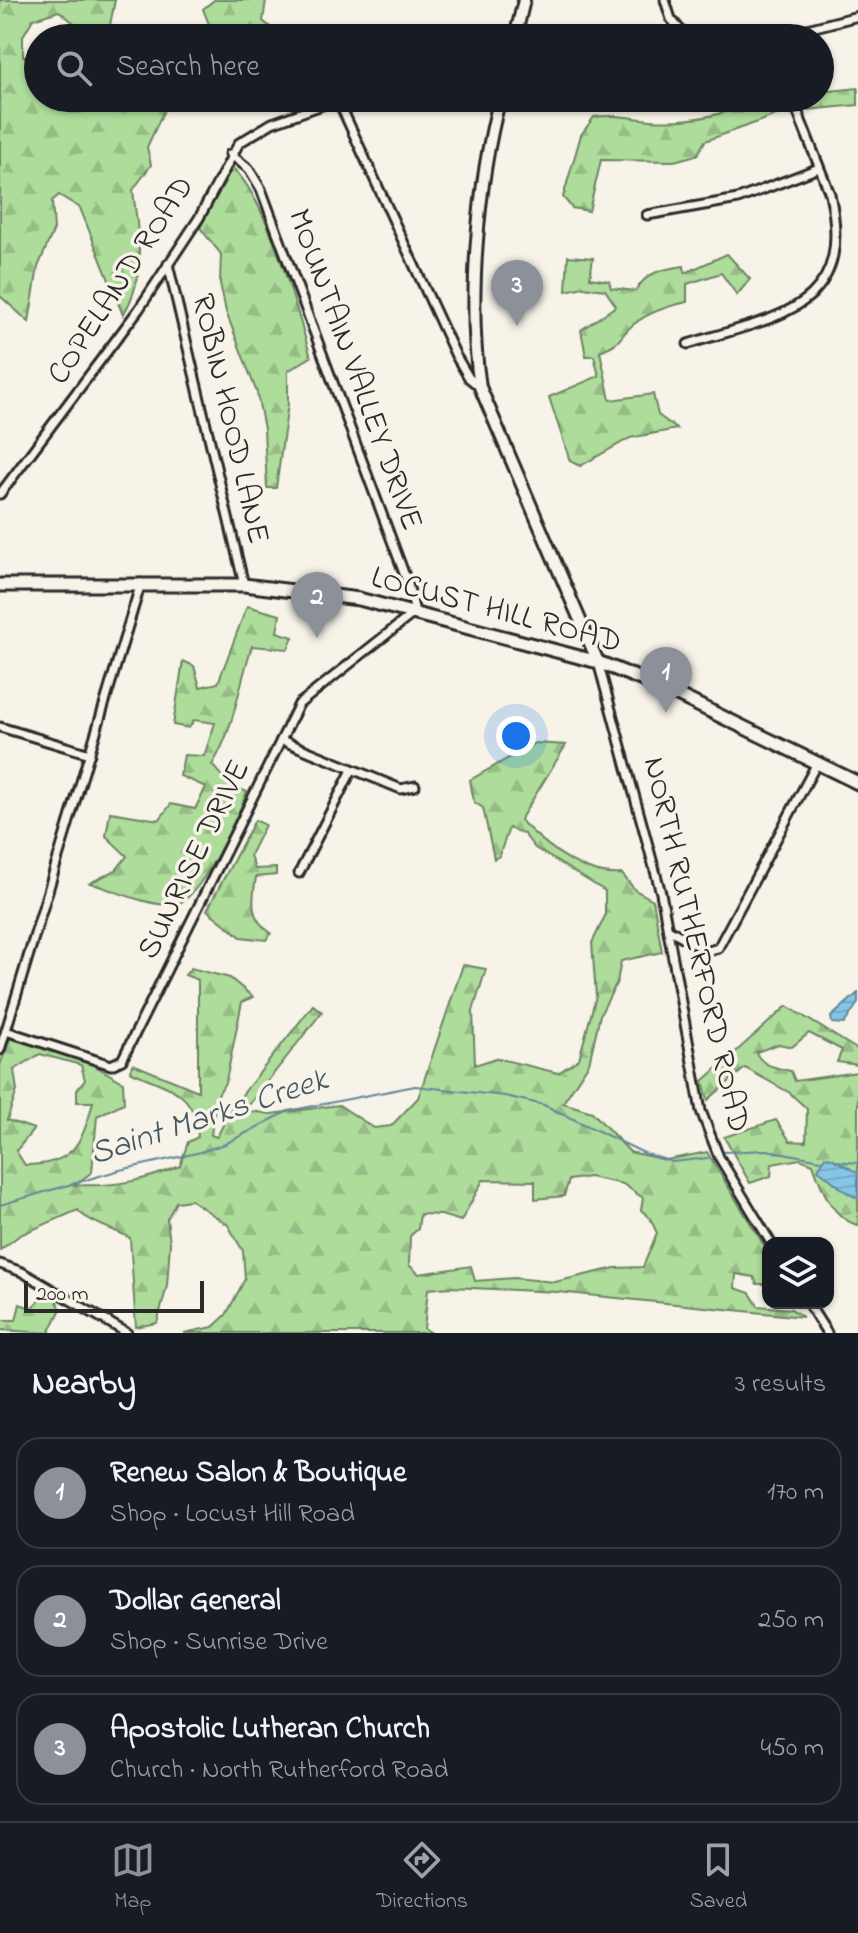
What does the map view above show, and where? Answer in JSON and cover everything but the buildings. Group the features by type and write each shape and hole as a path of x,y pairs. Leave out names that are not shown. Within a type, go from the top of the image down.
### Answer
{"main road":[{"name":"LOCUST HILL ROAD","path":"0,585 244,585 325,593 415,612 598,662 663,688 858,783"}],"street":[{"path":"518,24 524,0"},
{"path":"665,0 675,24"},
{"path":"827,24 858,16"},
{"name":"COPELAND ROAD","path":"0,494 121,336 199,218 230,154 260,128 304,112"},
{"path":"346,112 456,356 469,378 480,387"},
{"name":"NORTH RUTHERFORD ROAD","path":"497,112 480,200 476,350 480,387 598,662 653,857 692,1071 706,1125 728,1174 767,1237"},
{"path":"688,344 808,301 831,270 834,211 797,112"},
{"name":"MOUNTAIN VALLEY DRIVE","path":"230,154 249,169 261,189 408,584 415,612"},
{"path":"647,215 738,199 819,168"},
{"name":"ROBIN HOOD LANE","path":"168,264 244,585"},
{"path":"0,1050 141,583"},
{"name":"SUNRISE DRIVE","path":"6,1031 111,1065 122,1060 304,697 400,627 415,612"},
{"path":"0,727 90,754"},
{"path":"281,740 401,789 415,786"},
{"path":"668,929 708,951 718,948 817,763"},
{"path":"299,873 352,770"},
{"path":"0,1264 22,1272 127,1333"},
{"path":"812,1309 827,1333"}],"green space":[{"path":"0,0 115,0 110,24 75,24 59,11 24,24 24,112 163,112 147,147 151,165 133,190 139,254 131,300 123,315 80,208 59,195 52,201 54,229 38,267 29,322 0,296"},
{"path":"214,0 266,0 263,21 267,24 209,24 203,9"},
{"path":"858,88 858,105 834,107 834,91"},
{"path":"785,112 705,141 697,155 674,161 601,160 589,211 572,208 563,197 581,135 594,117 665,121 721,113"},
{"path":"232,167 258,204 269,229 311,357 288,371 288,404 276,488 267,488 264,429 257,393 226,312 220,283 221,254 200,228"},
{"path":"727,254 750,279 737,295 721,273 687,284 687,302 646,316 618,341 600,351 610,400 653,394 658,415 677,429 630,438 580,466 570,461 549,397 599,376 594,356 586,356 581,330 616,306 605,290 583,287 566,291 568,256 593,258 590,278 609,281 611,288 635,291 656,272 684,266 685,273"},
{"path":"247,606 280,615 277,632 293,637 288,649 252,646 231,722 212,765 229,784 247,792 206,874 184,901 174,905 142,901 90,883 116,870 127,856 106,836 110,812 159,820 171,804 195,809 206,787 180,776 184,755 204,756 215,723 194,720 189,728 173,725 183,661 194,666 200,687 218,683"},
{"path":"535,743 566,745 520,820 566,858 594,871 622,874 635,890 653,900 662,952 621,961 617,982 600,1015 589,1063 563,1103 592,1112 630,1152 666,1160 707,1152 762,1242 762,1284 757,1284 754,1277 736,1274 735,1288 750,1293 762,1309 791,1309 803,1317 558,1292 451,1287 428,1289 424,1329 431,1333 184,1333 213,1327 226,1315 245,1279 243,1251 228,1225 191,1200 176,1202 167,1219 170,1243 167,1286 157,1323 136,1327 130,1238 78,1210 20,1235 0,1250 0,1065 11,1036 88,1062 123,1082 124,1103 97,1116 92,1172 75,1185 116,1184 167,1171 180,1166 188,1142 198,1137 196,1121 185,1100 177,1093 130,1071 133,1064 198,1091 198,980 185,975 191,968 230,978 253,997 242,1002 226,1081 216,1098 211,1135 217,1137 231,1109 313,1005 322,1012 245,1110 271,1114 339,1105 374,1128 391,1126 418,1098 463,965 486,969 473,1011 475,1065 496,1058 558,1073 579,1059 596,996 592,943 605,916 605,891 535,848 524,834 509,828 499,856 494,859 483,808 474,802 470,780","holes":["40,1054 81,1065 85,1080 77,1090 77,1102 93,1102 79,1141 72,1150 54,1161 25,1165 16,1151 34,1129 7,1120 17,1091 14,1070","589,1177 623,1184 643,1198 641,1210 650,1218 657,1233 643,1267 615,1268 555,1282 514,1278 475,1281 471,1266 419,1274 409,1265 410,1236 418,1229 420,1214 441,1215 461,1221 483,1180 535,1181 535,1199 564,1196 569,1180"]},
{"path":"255,820 265,825 250,855 255,869 276,868 276,875 256,877 254,908 259,921 271,933 266,940 241,937 207,910"},
{"path":"787,1006 858,1050 858,1065 837,1062 842,1050 809,1033 792,1047 779,1044 756,1052 766,1063 791,1071 795,1081 858,1072 858,1225 849,1222 834,1209 813,1164 800,1159 772,1164 771,1176 750,1183 724,1137 776,1120 790,1141 806,1142 807,1109 790,1093 745,1068 708,1100 703,1081"},
{"path":"45,1295 55,1298 61,1309 49,1333 0,1330 0,1320 16,1320 20,1304 31,1308"}],"water":[{"path":"858,993 858,1003 844,1024 832,1023 831,1017"},
{"path":"825,1157 858,1173 858,1198 818,1170"}],"waterway":[{"name":"Saint Marks Creek","path":"0,1205 225,1144 288,1111 415,1086 505,1096 544,1105 644,1153 672,1162 708,1158"},
{"name":"Saint Marks Creek","path":"723,1152 767,1150 821,1160"},
{"name":"Saint Marks Creek","path":"835,1161 858,1163"}],"place":[{"name":"Apostolic Lutheran Church","path":"517,326"},
{"name":"Dollar General","path":"317,638"},
{"name":"Renew Salon & Boutique","path":"666,713"}]}
